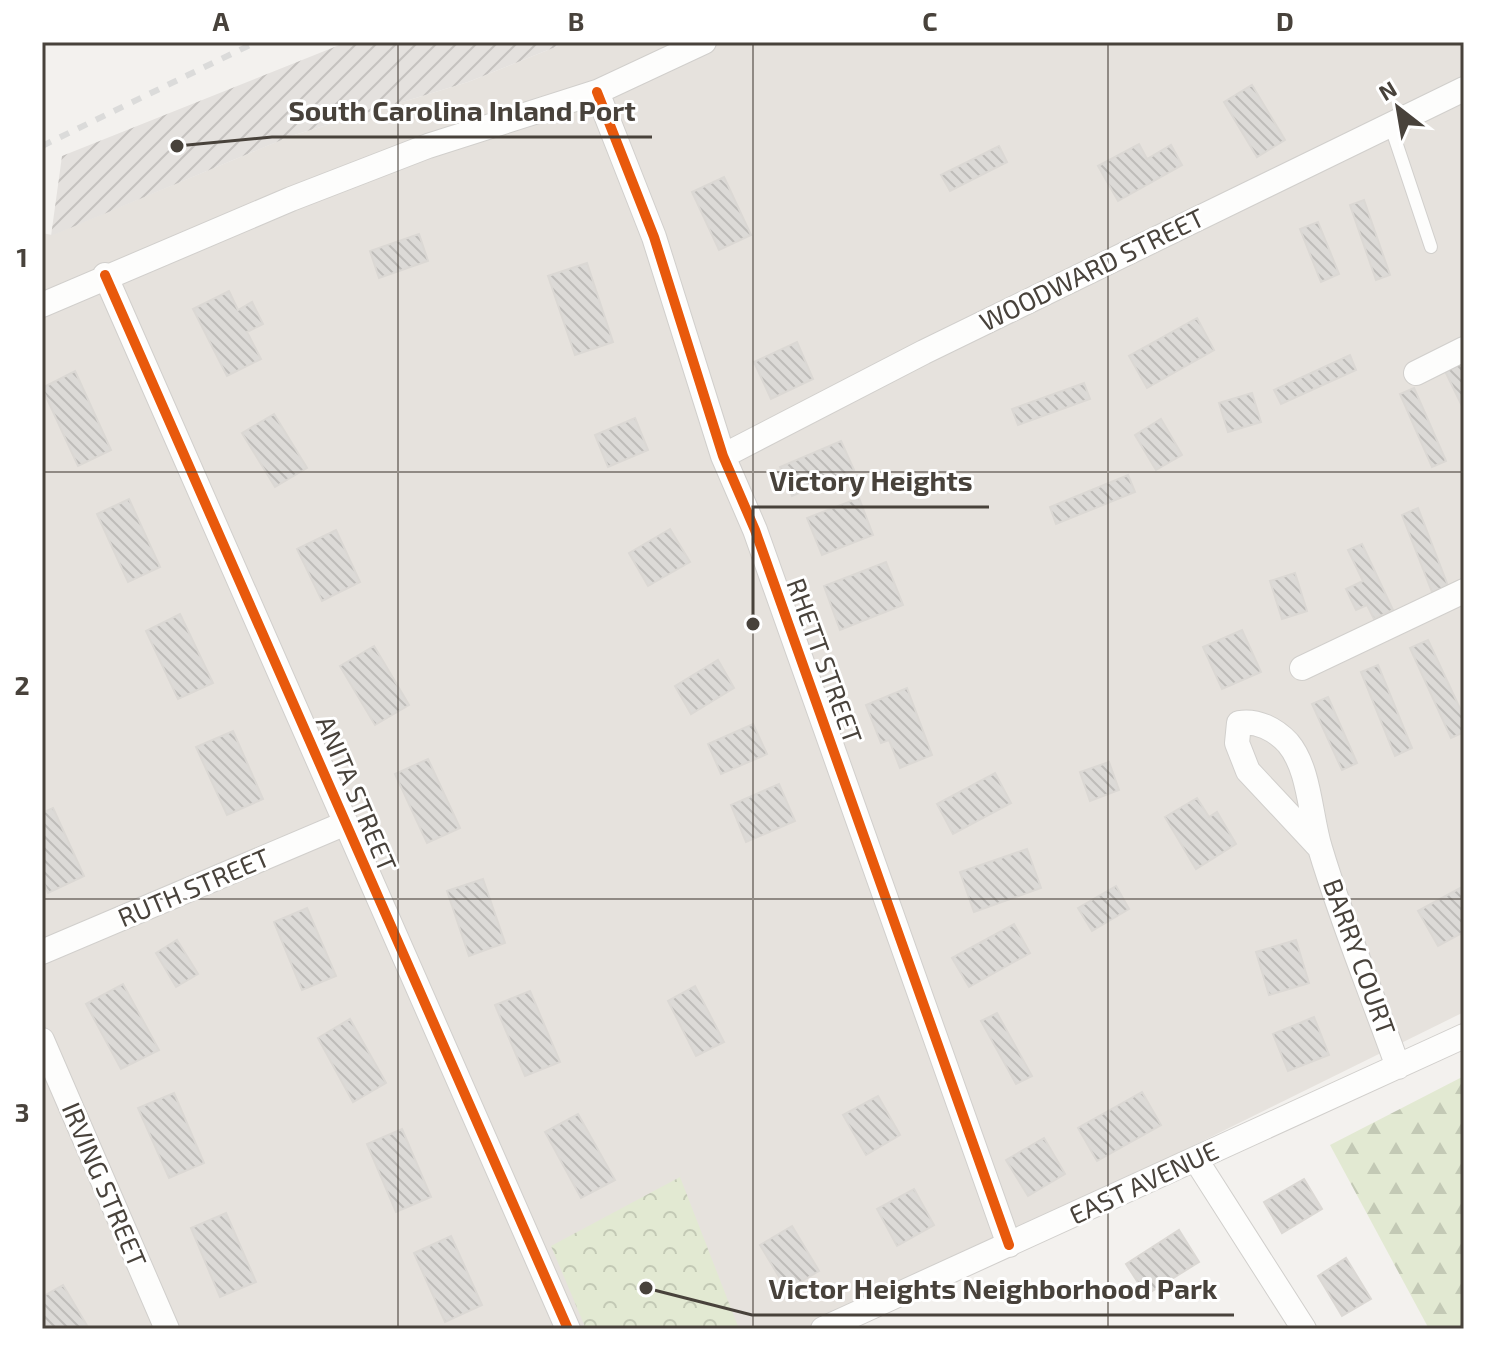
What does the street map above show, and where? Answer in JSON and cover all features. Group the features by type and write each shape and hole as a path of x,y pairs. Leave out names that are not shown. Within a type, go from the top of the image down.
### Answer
{"street":[{"path":"42,305 105,275 428,146 597,92 704,42"},
{"name":"WOODWARD STREET","path":"723,456 924,352 1464,89"},
{"name":"RHETT STREET","path":"597,92 654,237 723,456 755,530 1009,1245"},
{"name":"ANITA STREET","path":"105,275 568,1329"},
{"path":"1416,373 1464,349"},
{"path":"1302,668 1464,591"},
{"name":"BARRY COURT","path":"1320,848 1248,771 1237,743 1239,723 1252,721 1272,730 1288,743 1298,760 1320,848 1398,1067"},
{"name":"RUTH STREET","path":"42,952 346,823"},
{"name":"EAST AVENUE","path":"823,1329 1464,1036"},
{"name":"IRVING STREET","path":"42,1040 167,1329"},
{"path":"1196,1160 1304,1329"}],"lane":[{"path":"1390,124 1431,247"}],"shaded area":[{"path":"347,42 568,42 468,82 291,136 51,236 62,156"},
{"path":"568,42 1464,42 1464,1012 822,1329 42,1329 42,233 52,235 291,136 468,82"}],"green space":[{"path":"1464,1076 1464,1329 1429,1329 1330,1145"},
{"path":"680,1177 739,1329 586,1329 551,1246"}],"building":[{"path":"1252,85 1285,140 1257,157 1224,102"},
{"path":"1139,144 1147,159 1171,145 1182,165 1118,201 1098,166"},
{"path":"999,146 1007,162 950,191 941,175"},
{"path":"724,177 751,235 719,250 692,192"},
{"path":"1364,200 1390,275 1376,280 1350,205"},
{"path":"1318,222 1339,274 1321,282 1300,229"},
{"path":"419,234 428,261 379,278 370,251"},
{"path":"587,263 613,342 575,355 548,276"},
{"path":"229,291 238,310 252,302 263,324 247,332 261,359 227,376 193,309"},
{"path":"1197,318 1214,350 1147,388 1129,356"},
{"path":"797,342 813,379 771,399 754,362"},
{"path":"1350,355 1356,370 1281,404 1274,390"},
{"path":"1461,359 1464,365 1464,410 1443,367"},
{"path":"75,371 111,450 78,466 42,388"},
{"path":"1084,383 1090,399 1018,425 1012,409"},
{"path":"1414,388 1446,461 1432,467 1400,394"},
{"path":"1252,393 1261,422 1228,432 1219,403"},
{"path":"274,414 307,468 275,487 242,433"},
{"path":"635,418 648,450 608,467 595,435"},
{"path":"1161,419 1182,455 1156,470 1135,435"},
{"path":"841,441 854,470 792,496 780,467"},
{"path":"1128,475 1135,492 1056,524 1050,507"},
{"path":"859,498 873,535 822,555 807,518"},
{"path":"129,499 160,567 128,582 97,514"},
{"path":"1418,508 1448,586 1432,592 1402,515"},
{"path":"670,529 690,562 648,586 629,553"},
{"path":"336,530 360,582 322,601 297,549"},
{"path":"1362,544 1393,610 1374,619 1367,605 1356,610 1346,589 1363,581 1348,550"},
{"path":"886,562 903,605 840,630 824,586"},
{"path":"1295,573 1307,611 1282,619 1270,581"},
{"path":"180,614 213,683 178,699 146,631"},
{"path":"1242,630 1261,672 1222,689 1203,647"},
{"path":"1428,640 1464,717 1464,732 1451,738 1410,648"},
{"path":"374,646 409,705 375,725 340,666"},
{"path":"718,660 734,688 691,714 675,686"},
{"path":"1378,665 1412,748 1395,756 1361,672"},
{"path":"907,688 932,755 900,768 889,740 881,743 866,705"},
{"path":"1328,697 1357,763 1342,770 1312,704"},
{"path":"753,724 767,754 721,774 708,744"},
{"path":"233,731 263,799 227,815 196,747"},
{"path":"428,759 460,828 427,843 395,774"},
{"path":"1109,762 1119,790 1090,801 1080,772"},
{"path":"995,773 1011,803 953,834 937,804"},
{"path":"779,784 795,821 746,842 731,805"},
{"path":"1197,798 1209,817 1217,812 1236,844 1196,869 1165,817"},
{"path":"53,808 84,876 48,893 42,879 42,813"},
{"path":"1027,849 1041,888 974,912 960,872"},
{"path":"483,879 505,943 469,956 447,891"},
{"path":"1116,886 1129,909 1092,931 1078,908"},
{"path":"1464,886 1464,932 1438,946 1418,911"},
{"path":"307,908 336,976 302,990 274,922"},
{"path":"1014,924 1030,953 969,987 952,958"},
{"path":"177,940 198,974 176,987 156,953"},
{"path":"1296,940 1309,983 1269,995 1256,952"},
{"path":"123,984 159,1050 121,1069 86,1004"},
{"path":"695,986 724,1042 696,1056 668,1001"},
{"path":"530,991 560,1062 525,1076 495,1005"},
{"path":"997,1013 1032,1076 1016,1084 981,1021"},
{"path":"1314,1017 1329,1055 1288,1071 1273,1034"},
{"path":"350,1019 386,1083 353,1102 318,1038"},
{"path":"1142,1092 1161,1125 1097,1161 1078,1128"},
{"path":"174,1093 204,1163 169,1178 138,1108"},
{"path":"878,1096 900,1135 866,1155 843,1115"},
{"path":"578,1114 615,1180 581,1198 545,1132"},
{"path":"402,1129 431,1197 396,1212 367,1144"},
{"path":"1044,1138 1065,1174 1028,1196 1006,1160"},
{"path":"1304,1179 1322,1209 1282,1233 1264,1202"},
{"path":"914,1189 934,1225 897,1246 877,1209"},
{"path":"226,1213 256,1282 220,1297 191,1228"},
{"path":"792,1226 819,1271 787,1290 760,1245"},
{"path":"1179,1230 1199,1262 1146,1295 1126,1264"},
{"path":"451,1236 482,1305 445,1322 414,1253"},
{"path":"1346,1258 1371,1299 1342,1316 1318,1276"},
{"path":"63,1285 89,1329 49,1329 42,1318 42,1297"}],"railway":[{"path":"42,146 256,42"}],"cycle path":[{"path":"597,92 654,237 723,456 755,530 1009,1245"},
{"path":"105,275 568,1329"}],"place":[{"name":"South Carolina Inland Port","path":"177,146"},
{"name":"Victory Heights","path":"753,624"},
{"name":"Victor Heights Neighborhood Park","path":"646,1288"}]}
